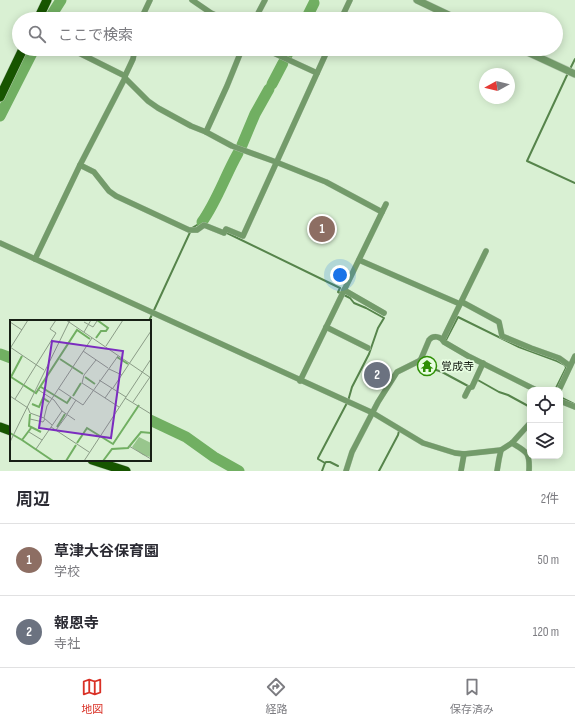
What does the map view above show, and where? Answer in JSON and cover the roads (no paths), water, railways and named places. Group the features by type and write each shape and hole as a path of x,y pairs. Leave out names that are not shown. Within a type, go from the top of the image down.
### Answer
{"main road":[{"path":"41,12 47,0"},
{"path":"0,97 20,56"},
{"path":"0,427 10,431"},
{"path":"95,461 126,471"}],"street":[{"path":"144,12 150,0"},
{"path":"192,0 210,12"},
{"path":"259,12 265,0"},
{"path":"344,12 350,0"},
{"path":"417,0 442,12"},
{"path":"84,56 125,77 148,101 191,126 232,146 326,182 382,212"},
{"path":"35,259 80,165 125,77 133,56"},
{"path":"206,132 239,56"},
{"path":"280,56 317,73"},
{"path":"80,165 94,172 109,191 116,196 189,230 197,230 204,225 224,233 226,229 243,236 325,56"},
{"path":"536,56 575,74"},
{"path":"300,380 386,204"},
{"path":"0,243 372,413 423,443 464,454 501,450 512,443 527,426"},
{"path":"443,339 486,251"},
{"path":"359,260 461,303 499,322 502,336 559,358 570,366"},
{"path":"344,290 384,313"},
{"path":"326,327 368,348"},
{"path":"346,471 352,452 372,413 397,372 421,359 431,338 437,337 443,339 444,342 530,387"},
{"path":"560,387 575,356"},
{"path":"465,396 469,388 472,387 483,363"},
{"path":"563,402 575,407"},
{"path":"512,443 528,455 529,471"},
{"path":"497,471 501,450"},
{"path":"461,471 464,454"}],"waterway":[{"path":"53,12 61,0"},
{"path":"310,12 314,3"},
{"path":"0,116 30,56"},
{"path":"570,69 575,59"},
{"path":"272,84 283,63"},
{"path":"568,73 527,161 575,183"},
{"path":"242,145 255,114 269,89"},
{"path":"202,222 212,206 238,153"},
{"path":"149,320 192,228 202,222 204,223"},
{"path":"225,232 340,288 338,292 350,298 354,303 384,318 378,328 369,354 352,387 348,401 318,458 325,463 322,471"},
{"path":"444,341 446,340 458,317 519,347 565,365 566,368 556,387"},
{"path":"0,354 10,358"},
{"path":"422,360 422,365 442,372 470,386"},
{"path":"476,379 527,405"},
{"path":"563,398 574,404"},
{"path":"151,420 186,437 214,457 239,471"},
{"path":"379,471 399,431"},
{"path":"325,463 330,462 338,466"}],"place":[{"name":"草津大谷保育園","path":"322,229"},
{"name":"覚成寺","path":"427,366"},
{"name":"報恩寺","path":"377,375"}]}
